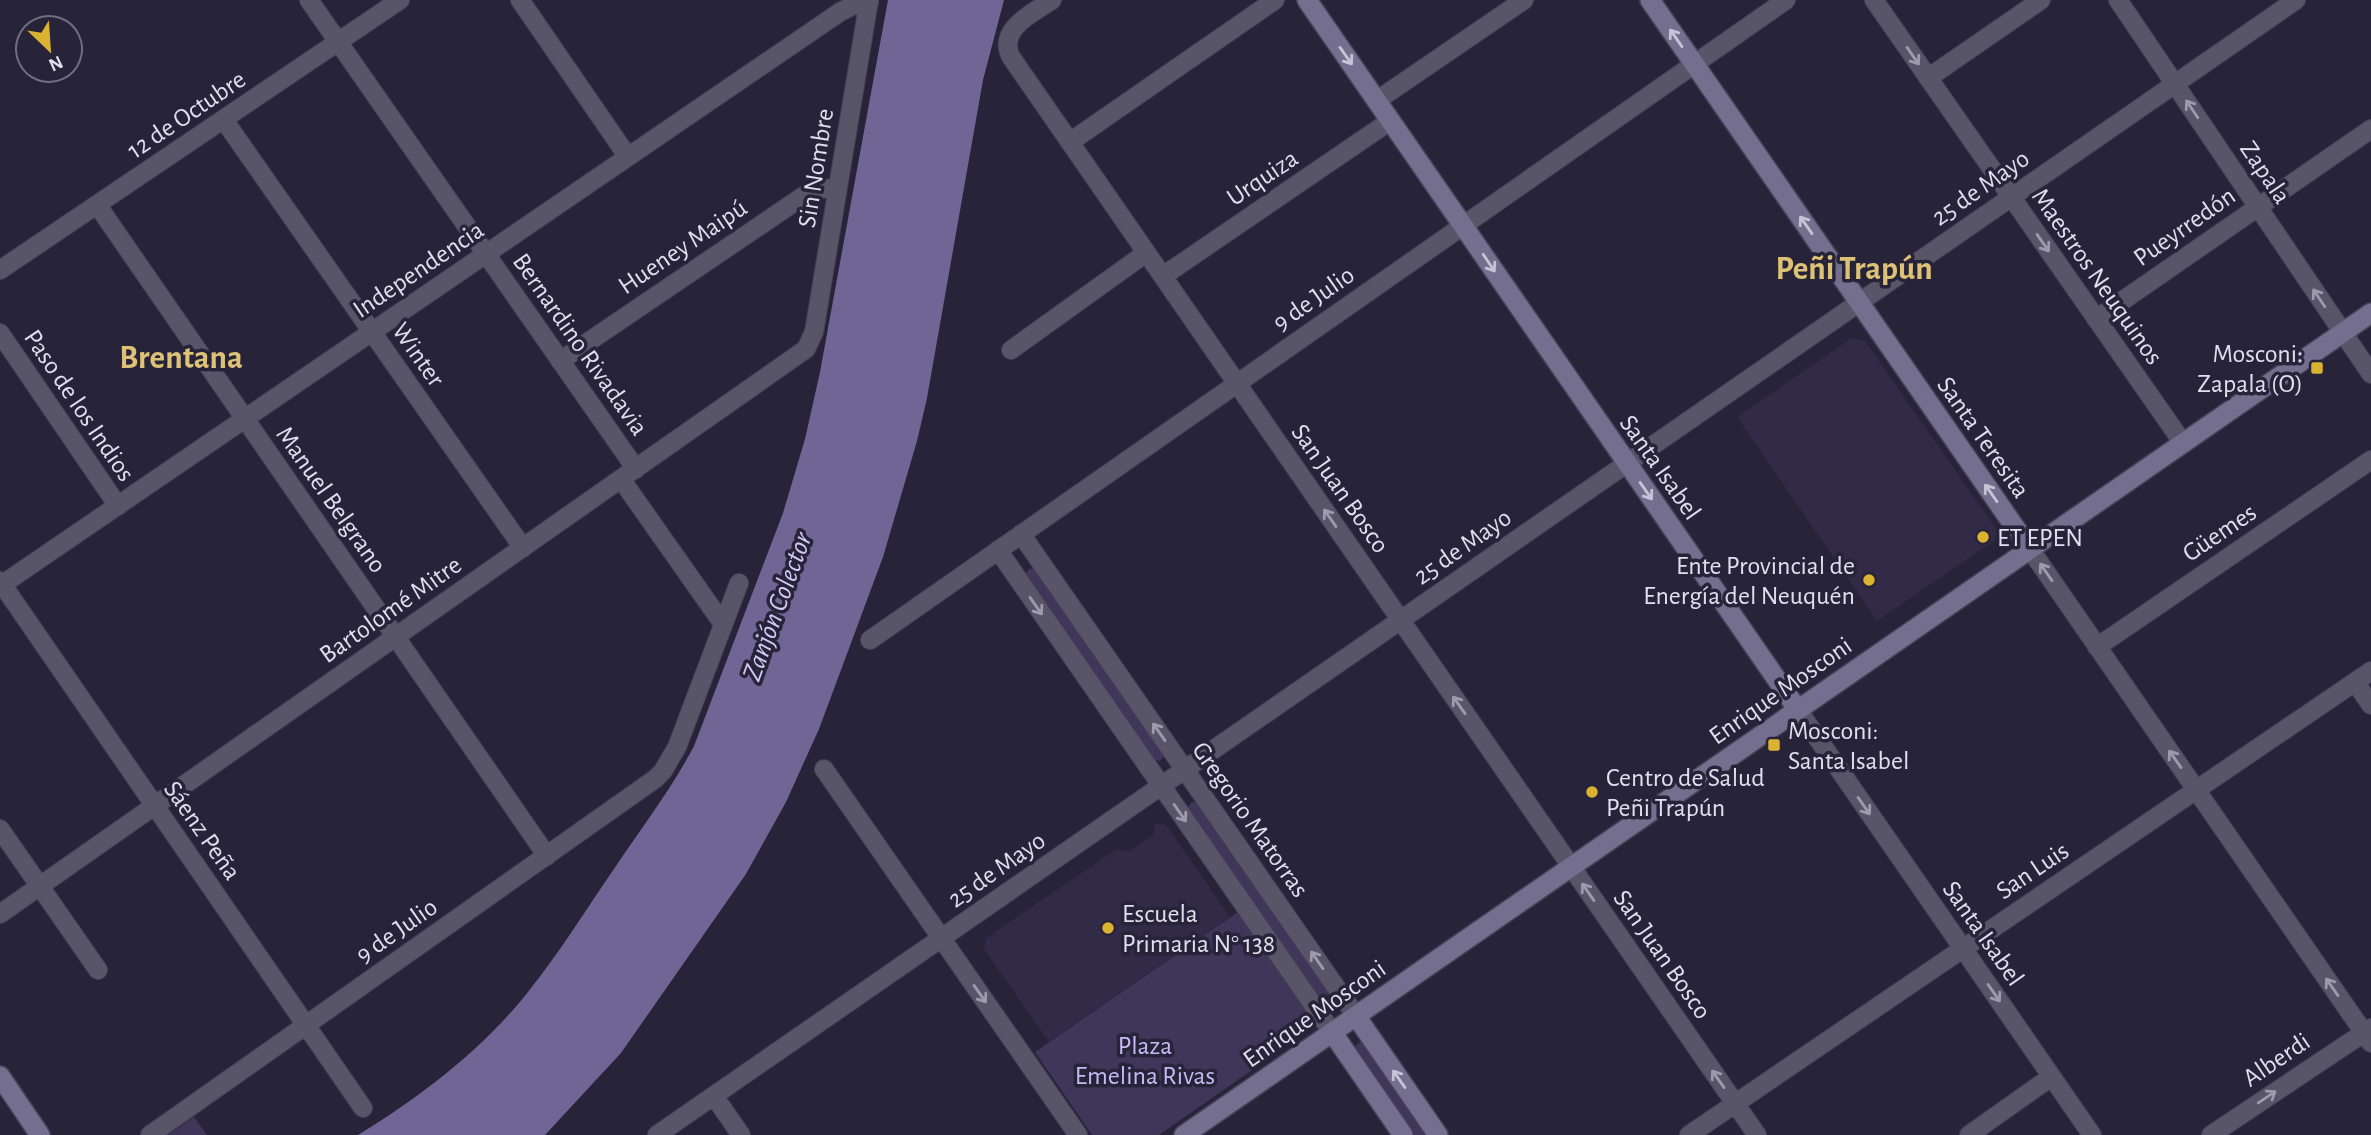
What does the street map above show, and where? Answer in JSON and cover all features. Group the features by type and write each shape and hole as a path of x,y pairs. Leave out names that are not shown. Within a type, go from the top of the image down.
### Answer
{"main road":[{"name":"Santa Isabel","path":"1307,0 1798,710"},
{"name":"Santa Teresita","path":"1650,0 2030,549"},
{"name":"Enrique Mosconi","path":"1184,1135 2371,313"},
{"name":"Gregorio Matorras","path":"1356,1016 1438,1135"},
{"name":"Gregorio Matorras","path":"1332,1032 1403,1135"},
{"path":"0,1076 40,1135"}],"street":[{"name":"Bernardino Rivadavia","path":"309,0 560,361 723,624"},
{"name":"12 de Octubre","path":"0,270 400,0"},
{"path":"520,0 628,158"},
{"name":"San Juan Bosco","path":"1052,0 1016,26 1007,41 1011,57 1757,1135"},
{"path":"1070,142 1275,0"},
{"path":"1376,101 1524,0"},
{"name":"9 de Julio","path":"870,640 1786,0"},
{"name":"Maestros Neuquinos","path":"1874,0 2183,443"},
{"path":"1928,78 2041,0"},
{"name":"Zapala","path":"2118,0 2371,374"},
{"name":"25 de Mayo","path":"657,1135 2296,0"},
{"name":"Independencia","path":"1,584 845,9 869,1"},
{"name":"Sin Nombre","path":"809,345 814,331 869,1"},
{"name":"Winter","path":"224,120 523,548"},
{"name":"Urquiza","path":"1163,276 1390,121"},
{"name":"Pueyrredón","path":"2096,319 2371,129"},
{"name":"Hueney Maipú","path":"560,361 802,197 816,189 838,188"},
{"name":"Manuel Belgrano","path":"98,206 547,856"},
{"path":"1011,350 1146,253"},
{"name":"Paso de los Indios","path":"0,333 118,506"},
{"name":"Bartolomé Mitre","path":"0,914 800,354 809,345"},
{"name":"Güemes","path":"2097,647 2371,460"},
{"name":"Gregorio Matorras","path":"1021,534 1356,1016"},
{"name":"Santa Teresita","path":"2030,549 2369,1034"},
{"name":"Gregorio Matorras","path":"998,550 1332,1032"},
{"path":"723,624 739,583"},
{"name":"Sáenz Peña","path":"1,584 362,1108"},
{"name":"9 de Julio","path":"150,1135 648,786 668,764 681,737 723,624"},
{"name":"San Luis","path":"1689,1135 2371,671"},
{"path":"2355,682 2371,705"},
{"name":"Santa Isabel","path":"1798,710 2092,1135"},
{"path":"824,769 1078,1135"},
{"path":"0,829 98,970"},
{"name":"Alberdi","path":"2211,1135 2369,1034"},
{"path":"1969,1135 2052,1077"},
{"path":"714,1096 741,1135"}],"shaded area":[{"path":"1852,338 1865,341 1997,530 1995,540 1877,621 1737,417"},
{"name":"Escuela Primaria N° 138","path":"1155,823 1166,825 1230,917 1049,1042 984,949 986,938 1117,849 1128,852 1153,835"}],"green space":[{"path":"1033,568 1165,755 1160,761 1153,760 1025,575"},
{"path":"1192,802 1198,802 1329,991 1326,997 1318,998 1187,808"},
{"name":"Plaza Emelina Rivas","path":"1238,912 1307,1012 1311,1023 1308,1031 1159,1135 1092,1135 1035,1052"},
{"path":"1361,1042 1430,1135 1410,1135 1353,1050"},
{"path":"194,1117 207,1135 168,1135 191,1119"}],"water":[{"name":"Zanjón Colector","path":"888,0 1004,0 983,80 927,398 917,441 883,557 819,729 786,802 746,874 621,1053 545,1135 358,1135 449,1071 510,1013 562,946 667,792 694,746 783,513 805,439 820,372"}],"place":[{"name":"Mosconi: Zapala (O)","path":"2317,368"},
{"name":"ET EPEN","path":"1983,537"},
{"name":"Ente Provincial de Energía del Neuquén","path":"1869,580"},
{"name":"Mosconi: Santa Isabel","path":"1774,745"},
{"name":"Centro de Salud Peñi Trapún","path":"1592,792"},
{"name":"Escuela Primaria N° 138","path":"1108,928"}],"district":[{"name":"Peñi Trapún","path":"1854,267"},
{"name":"Brentana","path":"181,356"}]}
